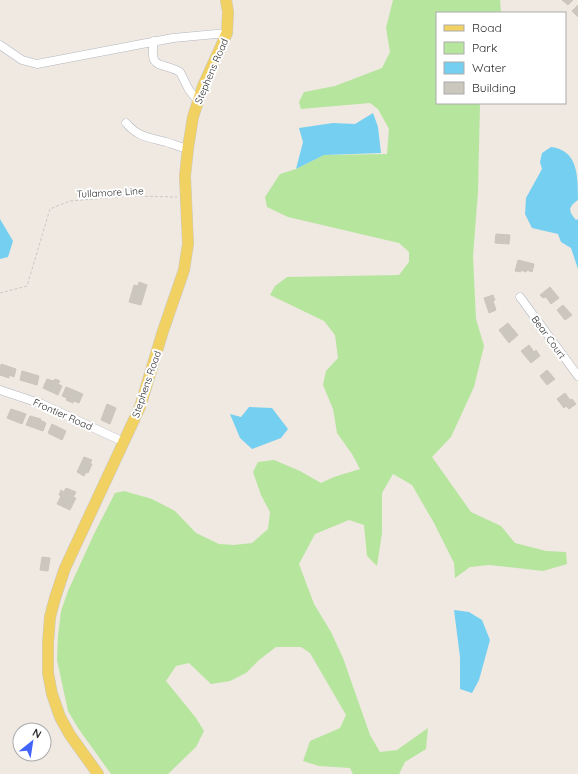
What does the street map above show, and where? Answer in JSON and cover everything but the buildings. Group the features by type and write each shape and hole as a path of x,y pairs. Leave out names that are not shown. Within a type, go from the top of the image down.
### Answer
{"main road":[{"name":"Stephens Road","path":"98,774 70,735 52,694 48,673 50,617 61,580 145,393 163,331 184,270 188,244 185,176 188,148 193,117 202,86 227,33 228,12 226,0"}],"street":[{"path":"0,45 22,60 37,64 173,38 227,33"},
{"path":"154,42 152,55 153,60 161,65 180,72 189,90 198,101"},
{"path":"126,123 138,135 167,142 182,148 188,148"},
{"name":"Bear Court","path":"520,297 578,376"},
{"name":"Frontier Road","path":"0,390 42,404 124,442"}],"path":[{"name":"Tullamore Line","path":"0,293 27,286 50,209 70,201 131,196 186,197"}],"green space":[{"path":"393,0 500,0 501,12 436,12 436,104 480,104 478,192 473,256 476,319 484,346 474,387 451,437 432,457 471,512 501,526 515,543 546,551 566,552 567,564 543,571 489,565 470,567 455,578 454,563 434,523 412,485 393,474 382,493 382,533 377,566 367,556 364,525 349,520 315,534 299,564 314,604 331,632 343,658 370,735 380,752 397,750 428,728 426,749 405,762 399,774 353,774 350,768 319,766 303,761 310,741 340,728 346,715 310,653 301,647 276,647 259,660 246,673 230,681 211,684 189,663 176,666 166,681 196,718 204,731 196,747 168,774 111,774 78,728 68,711 57,660 61,611 68,591 94,534 115,493 124,491 152,499 175,511 196,533 219,544 234,545 252,543 268,529 270,512 261,495 253,472 258,462 274,460 300,471 321,483 334,477 360,469 352,454 337,433 333,409 323,385 326,371 338,358 335,335 324,321 270,295 275,286 287,277 399,275 409,262 409,252 399,243 288,217 267,207 265,197 280,174 296,169 324,155 387,154 389,129 378,109 370,103 301,109 299,102 304,92 335,86 382,68 390,52 386,28"}],"water":[{"path":"373,113 378,127 381,153 324,155 296,169 303,142 299,128 333,123 355,124"},
{"path":"551,147 560,149 567,153 575,166 577,173 578,200 572,205 570,212 576,220 578,219 578,269 571,248 561,242 558,234 532,228 525,214 526,198 542,169 540,162 542,153"},
{"path":"0,219 13,241 8,257 0,259"},
{"path":"249,407 272,408 288,429 281,438 252,449 240,438 230,414 241,417"},
{"path":"454,610 469,612 482,620 490,640 479,680 472,693 460,689 460,657"}]}
